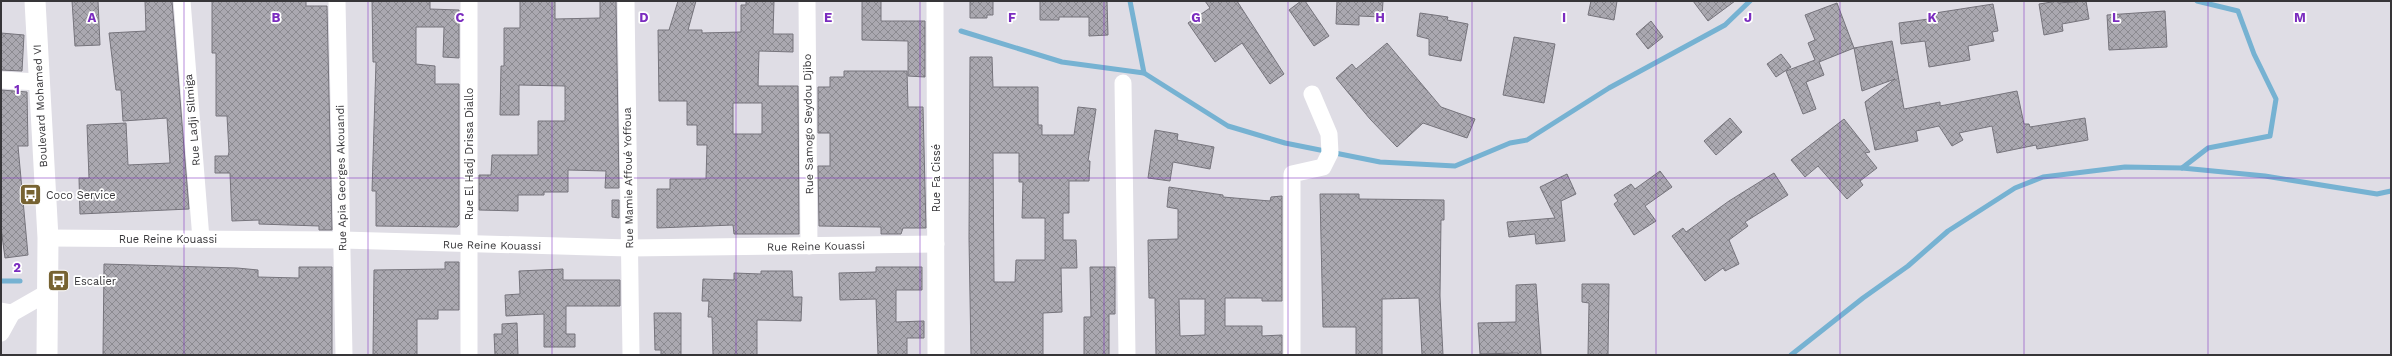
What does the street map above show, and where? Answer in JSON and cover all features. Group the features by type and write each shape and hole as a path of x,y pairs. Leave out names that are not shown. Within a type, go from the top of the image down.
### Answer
{"main road":[{"name":"Boulevard Mohamed VI","path":"35,1 48,238 47,355"}],"street":[{"name":"Rue Ladji Silmiga","path":"182,1 202,240"},
{"name":"Rue Apia Georges Akouandi","path":"337,1 343,240 344,355"},
{"name":"Rue El Hadj Drissa Diallo","path":"469,1 469,355"},
{"name":"Rue Mamie Affoué Yoffoua","path":"626,1 631,355"},
{"name":"Rue Samogo Seydou Djibo","path":"807,1 809,246"},
{"name":"Rue Fa Cissé","path":"935,1 936,355"},
{"path":"1,80 39,82"},
{"path":"1123,83 1127,355"},
{"path":"1292,355 1292,174 1323,167 1330,153 1328,134 1312,94"},
{"name":"Rue Reine Kouassi","path":"48,238 343,240 468,245 629,248 936,244"},
{"path":"1,334 7,312 47,293"}],"building":[{"path":"72,1 98,1 100,45 75,46"},
{"path":"145,1 172,1 189,209 80,214 79,178 89,178 87,125 126,123 128,165 170,163 167,118 123,121 121,90 116,90 109,33 146,31"},
{"path":"212,1 306,1 306,6 327,6 332,230 319,230 319,226 259,224 259,220 232,221 230,173 215,173 215,156 228,156 229,152 227,116 216,116 216,53 212,53"},
{"path":"372,1 430,1 430,9 459,10 459,58 443,57 444,27 416,27 416,64 435,66 435,84 459,84 459,225 457,227 376,226 376,191 372,191 376,62 373,62"},
{"path":"520,1 555,1 555,19 600,18 600,1 616,1 619,188 605,188 606,171 568,170 568,192 544,192 544,195 518,195 518,211 479,210 479,175 491,175 492,155 538,155 538,121 565,121 565,86 519,85 519,115 500,115 501,66 504,66 504,28 520,28"},
{"path":"678,1 696,1 688,30 702,30 702,33 741,32 741,5 746,5 746,1 774,1 773,34 793,34 793,52 759,51 758,86 798,86 799,234 734,234 733,225 657,228 657,189 670,189 670,179 706,179 707,145 697,145 697,125 687,125 687,101 659,101 658,30 669,30","holes":["733,103 762,103 762,134 733,134"]},
{"path":"862,1 881,1 881,21 925,21 925,77 908,76 908,41 862,40"},
{"path":"970,1 993,1 993,15 987,15 987,18 970,18"},
{"path":"1040,1 1107,1 1108,35 1089,36 1089,17 1059,17 1059,20 1040,20"},
{"path":"1205,1 1237,1 1284,74 1270,84 1242,43 1215,62 1188,23 1210,8"},
{"path":"1301,1 1305,1 1329,36 1314,46 1289,10"},
{"path":"1337,1 1383,1 1382,17 1359,16 1359,25 1336,24"},
{"path":"1591,1 1617,1 1614,20 1588,15"},
{"path":"1693,1 1735,1 1708,21"},
{"path":"2058,1 2058,3 2086,1 2089,19 2062,24 2063,31 2044,35 2039,4"},
{"path":"1837,3 1854,48 1819,62 1824,75 1806,82 1816,109 1803,114 1786,71 1815,60 1808,43 1815,40 1805,15"},
{"path":"1993,4 1998,31 1992,32 1994,41 1968,46 1970,60 1929,67 1925,41 1901,44 1899,23 1936,18 1935,13"},
{"path":"2165,11 2167,47 2109,50 2107,15"},
{"path":"1420,13 1448,17 1447,20 1468,24 1461,61 1429,55 1429,39 1417,36"},
{"path":"1651,21 1663,37 1648,49 1636,34"},
{"path":"1,33 24,35 22,71 1,70"},
{"path":"1514,37 1555,44 1544,103 1503,95"},
{"path":"1892,41 1904,109 1940,102 1940,106 2017,91 2024,124 2029,124 2030,127 2085,118 2088,140 2037,149 2036,145 1997,153 1992,126 1959,133 1963,140 1952,146 1939,126 1916,131 1918,141 1875,150 1865,102 1895,79 1862,91 1854,48"},
{"path":"1387,43 1441,107 1475,119 1467,138 1423,123 1397,147 1370,119 1336,78 1352,64 1356,69"},
{"path":"1781,54 1791,67 1776,77 1767,64"},
{"path":"970,57 992,57 993,87 1038,87 1038,125 1042,125 1042,135 1074,135 1078,107 1096,109 1088,161 1090,161 1089,181 1069,181 1069,213 1063,213 1063,240 1076,240 1077,268 1061,268 1062,312 1043,313 1043,355 971,355 969,238","holes":["993,153 1019,153 1019,182 1023,182 1022,218 1045,218 1045,260 1016,260 1015,282 994,282"]},
{"path":"844,71 907,71 908,107 923,107 926,228 903,228 901,234 881,234 881,227 819,226 818,166 830,166 830,133 818,133 818,87 830,87 830,77 844,77"},
{"path":"1,90 27,92 28,146 18,146 28,255 5,258 1,228"},
{"path":"1730,118 1742,132 1716,155 1704,141"},
{"path":"1844,119 1870,152 1865,153 1877,168 1860,181 1863,185 1847,199 1818,166 1805,177 1791,160"},
{"path":"1155,130 1178,134 1177,140 1214,147 1210,169 1173,162 1170,181 1148,178"},
{"path":"1660,171 1672,187 1645,206 1656,221 1634,235 1614,204 1618,201 1614,195 1631,184 1635,189"},
{"path":"1774,173 1788,195 1745,222 1748,226 1729,240 1739,264 1725,271 1723,268 1705,281 1672,236 1683,228 1686,232 1729,201"},
{"path":"1567,174 1576,194 1561,201 1565,241 1536,244 1535,234 1509,237 1507,222 1555,218 1540,187"},
{"path":"1169,187 1223,195 1223,197 1270,201 1271,197 1282,196 1282,301 1262,301 1262,298 1225,298 1225,326 1262,326 1262,336 1282,335 1282,354 1156,355 1155,298 1149,298 1148,240 1178,239 1178,209 1167,207","holes":["1179,299 1205,299 1205,335 1180,336"]},
{"path":"1320,194 1359,194 1359,199 1444,200 1444,220 1441,220 1440,296 1443,355 1422,355 1419,298 1382,299 1382,355 1356,355 1356,327 1323,327"},
{"path":"612,200 619,200 619,218 612,217"},
{"path":"445,262 459,262 459,310 438,310 438,319 417,319 417,355 373,355 374,270 445,269"},
{"path":"104,264 237,268 258,270 258,277 299,278 299,267 332,267 332,355 103,355"},
{"path":"876,267 922,267 922,290 896,290 896,322 924,321 924,338 907,338 907,355 878,355 876,299 840,300 839,273 876,272"},
{"path":"1090,267 1115,267 1115,314 1109,314 1109,355 1084,355 1084,317 1091,317"},
{"path":"563,269 563,280 620,280 620,306 566,306 566,334 575,334 575,347 544,347 544,314 506,316 505,295 520,294 519,271"},
{"path":"761,271 792,271 793,297 802,297 801,321 757,320 757,355 713,355 712,317 708,317 709,301 702,301 703,279 734,280 734,273 761,274"},
{"path":"1536,284 1541,355 1518,355 1518,353 1480,354 1478,323 1516,322 1516,285"},
{"path":"1582,284 1609,284 1608,355 1588,355 1589,303 1582,302"},
{"path":"654,313 681,313 681,355 661,355 661,350 655,350"},
{"path":"517,323 518,355 495,355 494,334 502,334 502,324"}],"waterway":[{"path":"1130,1 1144,73"},
{"path":"961,31 1062,62 1144,73 1228,126 1285,143 1380,162 1455,166 1510,143 1527,140 1609,88 1725,25 1750,1"},
{"path":"2182,168 2208,148 2270,136 2276,99 2254,54 2238,11 2197,1"},
{"path":"1791,355 1863,298 1908,266 1948,231 2015,188 2043,177 2125,167 2182,168 2265,176 2377,194 2391,191"},
{"path":"1,281 20,281"}],"place":[{"name":"Coco Service","path":"30,195"},
{"name":"Escalier","path":"58,281"}]}
